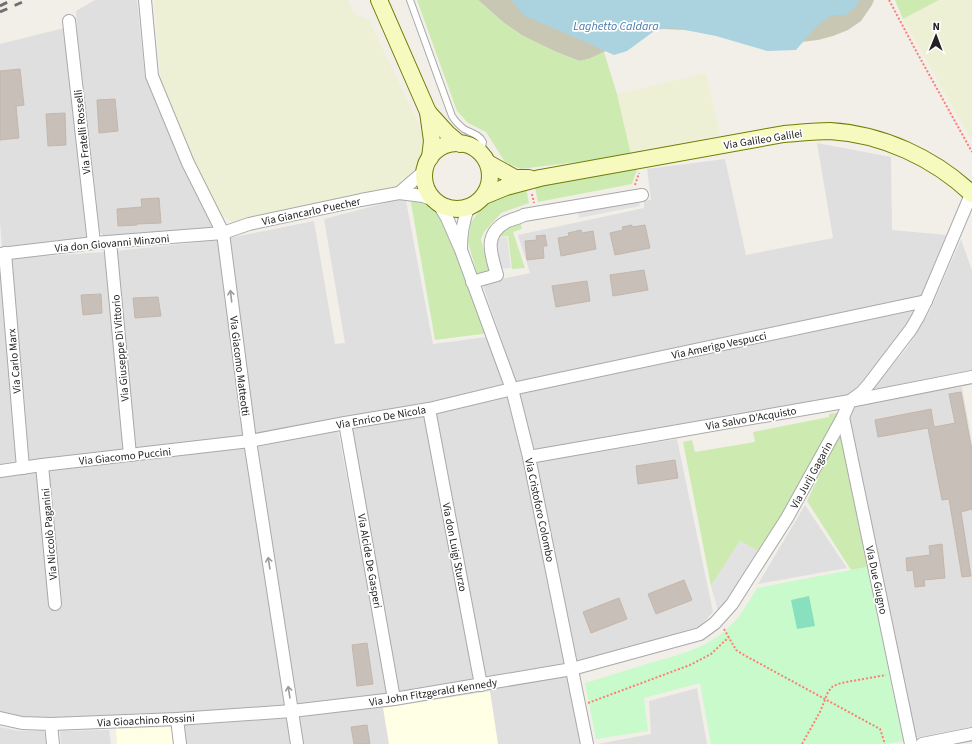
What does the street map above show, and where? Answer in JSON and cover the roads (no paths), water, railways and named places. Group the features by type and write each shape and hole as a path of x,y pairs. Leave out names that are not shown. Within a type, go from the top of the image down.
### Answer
{"street":[{"name":"Via Giacomo Matteotti","path":"145,0 152,76 188,163 223,233 250,441 297,744"},
{"path":"379,0 428,112 432,140 428,163 424,180 428,190 436,201 448,208 468,208 477,203 484,196 490,180 490,171 484,158 471,146 451,144 443,146 436,151 428,163 421,174 399,193"},
{"name":"Via Fratelli Rosselli","path":"69,22 94,243"},
{"path":"428,112 447,133 460,144"},
{"name":"Via Galileo Galilei","path":"484,196 506,187 540,178 784,134 808,132 852,134 894,145 918,155 944,171 972,193"},
{"name":"Via Galileo Galilei","path":"484,158 515,178 540,178"},
{"name":"Via Giancarlo Puecher","path":"223,233 249,224 399,193 423,196 436,201"},
{"name":"Via Jurij Gagarin","path":"572,670 700,634 716,623 732,604 787,518 843,417 850,401 862,392 869,384 911,329 926,301 972,193"},
{"path":"472,282 497,275 491,250 491,239 496,230 506,222 524,216 642,195"},
{"name":"Via Cristoforo Colombo","path":"436,201 447,218 461,250 512,389 529,457 587,744"},
{"name":"Via Cristoforo Colombo","path":"461,250 463,223 468,208"},
{"name":"Via don Giovanni Minzoni","path":"3,254 94,243 223,233"},
{"name":"Via Giuseppe Di Vittorio","path":"110,242 130,455"},
{"name":"Via Carlo Marx","path":"3,254 23,468"},
{"name":"Via Amerigo Vespucci","path":"512,389 926,301"},
{"name":"Via Salvo D’Acquisto","path":"529,457 850,401 972,377"},
{"name":"Via Enrico De Nicola","path":"250,441 429,409 512,389"},
{"name":"Via don Luigi Sturzo","path":"429,409 481,685"},
{"name":"Via Due Giugno","path":"843,417 911,744"},
{"name":"Via Alcide De Gasperi","path":"345,423 394,699"},
{"name":"Via Giacomo Puccini","path":"0,471 250,441"},
{"name":"Via Niccolò Paganini","path":"42,465 55,604"},
{"name":"Via John Fitzgerald Kennedy","path":"292,711 394,699 572,670"},
{"name":"Via Gioachino Rossini","path":"0,718 22,723 51,724 177,719 292,711"},
{"path":"177,719 180,744"},
{"path":"51,724 53,744"},
{"path":"922,744 972,734"}],"lane":[{"path":"410,0 452,116 464,129 480,137 483,142 484,158"}],"water":[{"name":"Laghetto Caldara","path":"511,0 859,0 855,8 845,15 832,15 817,26 796,50 767,51 716,36 675,28 657,29 627,51 614,55 525,16"}],"railway":[{"path":"0,6 12,0"},
{"path":"0,12 27,0"}]}
